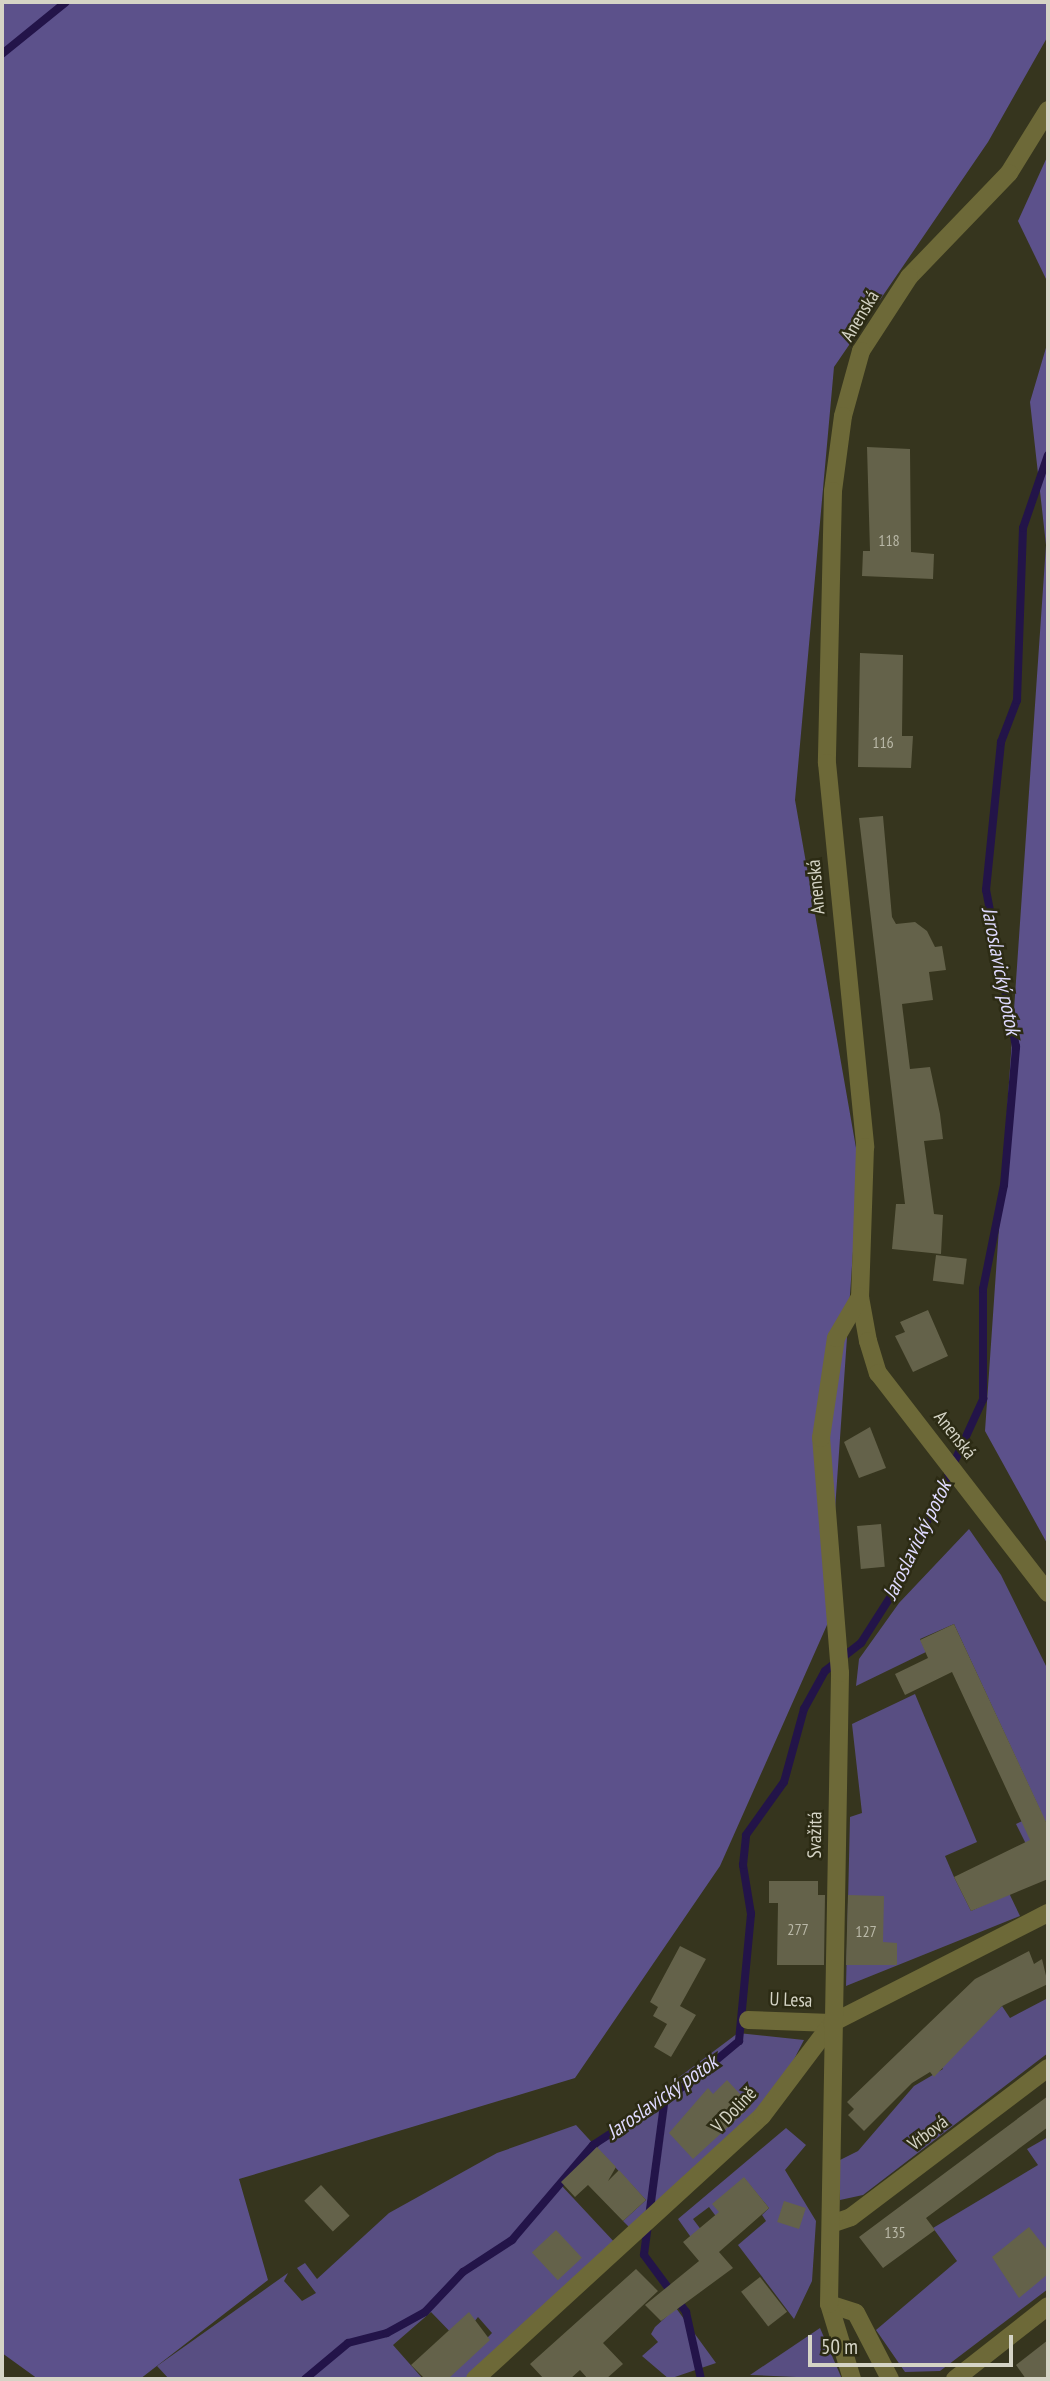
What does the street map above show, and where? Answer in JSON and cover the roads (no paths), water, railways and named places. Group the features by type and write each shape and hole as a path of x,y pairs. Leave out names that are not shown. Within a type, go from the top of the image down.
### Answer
{"street":[{"name":"Anenská","path":"1048,110 1009,173 909,277 861,351 842,416 833,491 827,763 865,1147 860,1297 878,1373 969,1486 1048,1593"},
{"name":"Svažitá","path":"852,2379 829,2304 840,1646 821,1438 836,1338 860,1297"},
{"name":"V Dolině","path":"475,2379 762,2116 832,2023 1048,1913"},
{"name":"U Lesa","path":"748,2020 832,2023"},
{"name":"Vrbová","path":"831,2224 851,2217 1048,2068"},
{"path":"829,2304 856,2312 890,2379"},
{"path":"955,2379 1048,2306"}],"waterway":[{"path":"2,54 66,2"},
{"name":"Jaroslavický potok","path":"305,2379 348,2343 387,2333 425,2312 463,2272 512,2240 593,2145 690,2082 739,2041 751,1914 743,1865 746,1835 784,1782 804,1709 825,1671 861,1643 898,1585 983,1399 983,1289 1004,1185 1016,1047 986,890 1001,742 1017,700 1023,528 1048,455"},
{"path":"665,2097 644,2255 686,2312 701,2379"}]}
